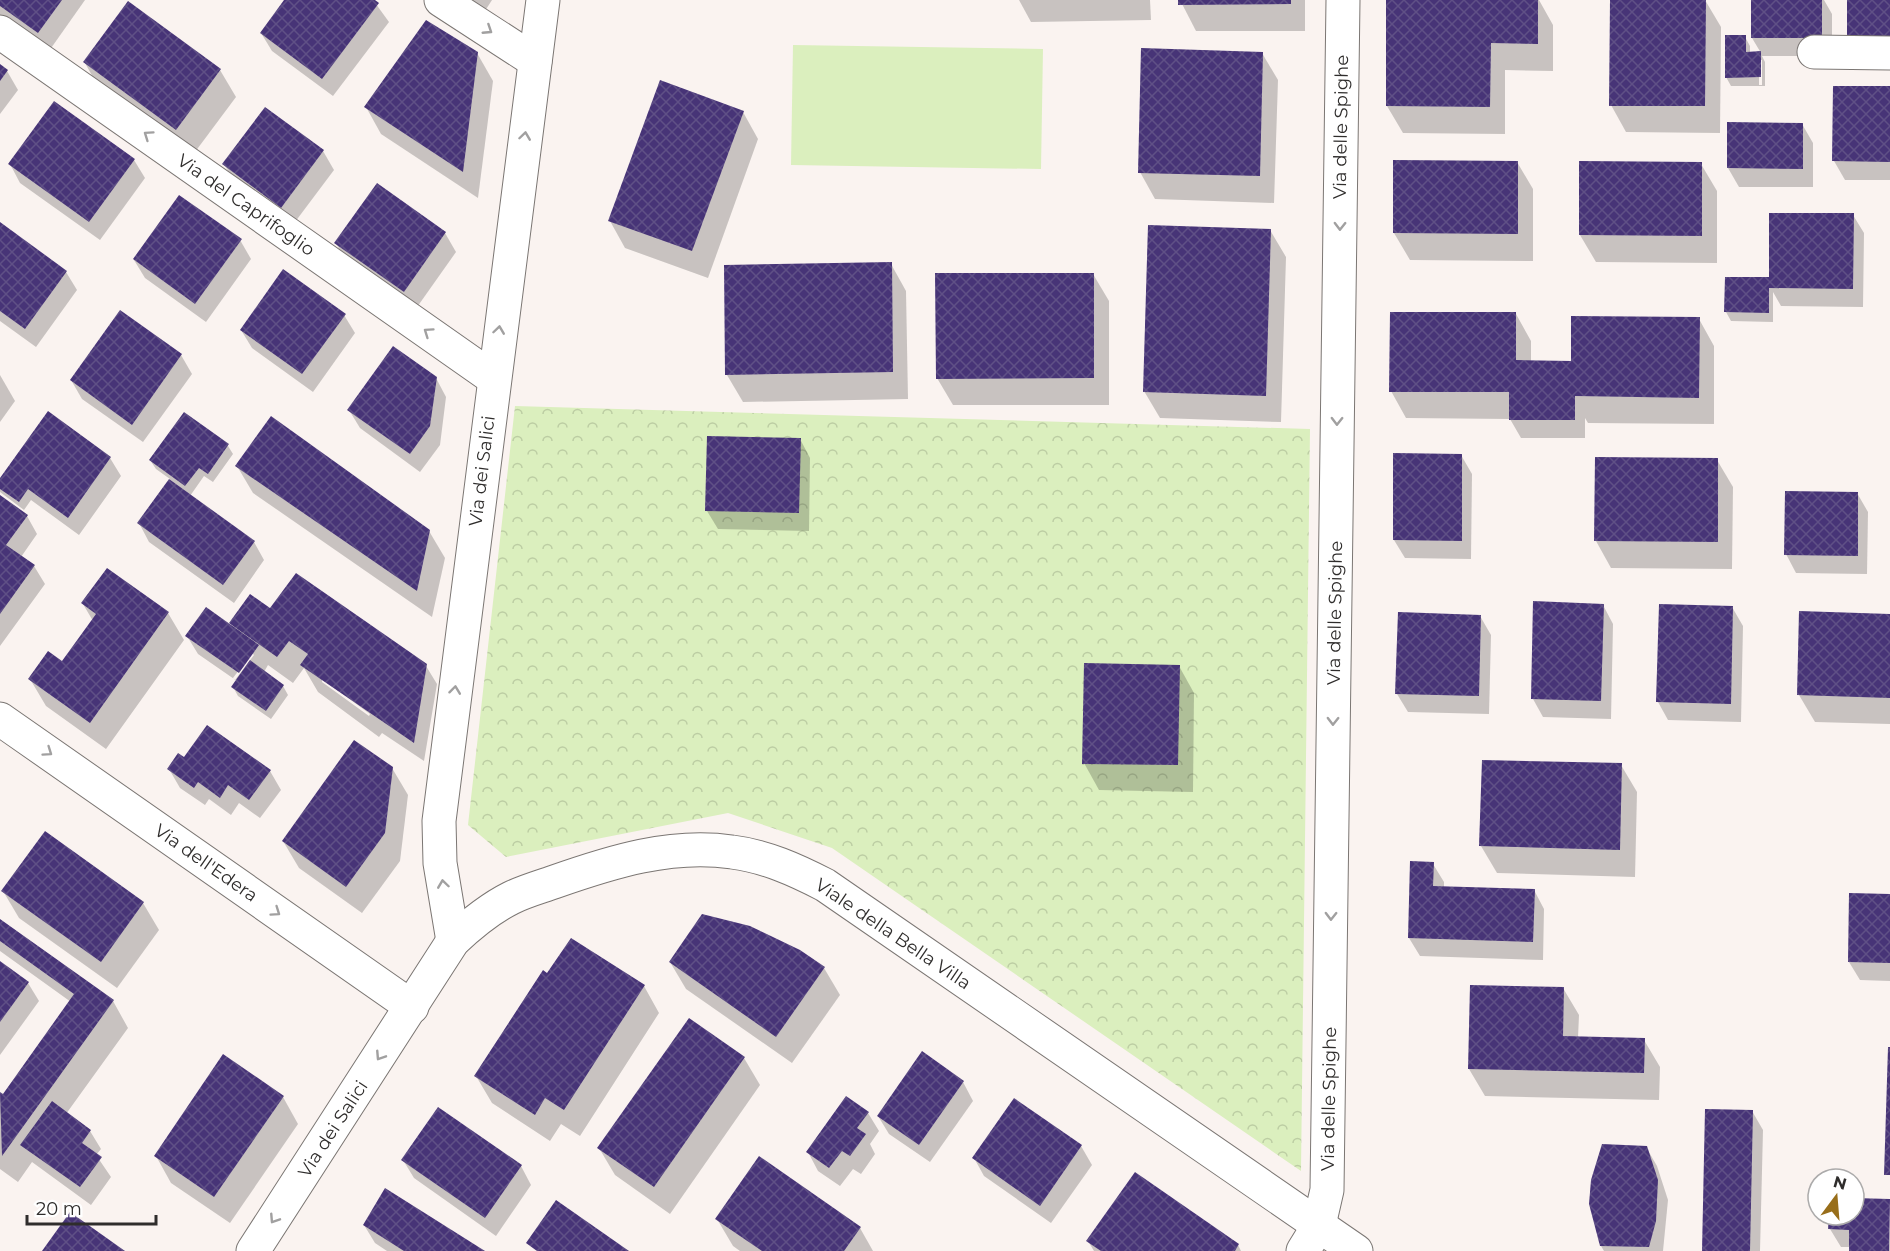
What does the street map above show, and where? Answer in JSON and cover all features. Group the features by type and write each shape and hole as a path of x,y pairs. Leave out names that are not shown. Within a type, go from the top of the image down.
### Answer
{"street":[{"path":"441,0 535,61"},
{"name":"Via dei Salici","path":"453,941 440,863 439,821 493,378 543,0"},
{"name":"Via delle Spighe","path":"1311,1238 1327,1190 1343,0"},
{"name":"Via del Caprifoglio","path":"0,32 493,378"},
{"path":"1814,52 1890,52"},
{"name":"Via dell'Edera","path":"0,718 412,1007"},
{"name":"Viale della Bella Villa","path":"412,1007 453,941 485,913 512,897 634,857 683,849 731,852 764,859 795,870 825,885 1311,1238 1356,1251"},
{"name":"Via dei Salici","path":"253,1251 412,1007"}],"green space":[{"path":"793,45 1043,49 1041,169 791,165"},
{"path":"515,406 1310,429 1301,1171 832,848 728,813 506,857 468,825"}],"building":[{"path":"0,0 62,0 38,33 0,6"},
{"path":"284,0 375,0 379,3 322,79 260,33"},
{"path":"1178,0 1291,0 1291,4 1178,5"},
{"path":"1386,0 1538,0 1538,44 1491,43 1490,107 1386,106"},
{"path":"1610,0 1706,0 1705,106 1609,106"},
{"path":"1751,0 1822,0 1822,38 1751,38"},
{"path":"1847,0 1890,0 1890,39 1847,39"},
{"path":"128,1 221,69 176,130 83,62"},
{"path":"426,20 478,52 463,172 364,107"},
{"path":"1725,35 1746,35 1746,52 1761,51 1761,77 1725,78"},
{"path":"1141,48 1263,52 1260,176 1138,173"},
{"path":"0,64 8,70 0,81"},
{"path":"660,80 744,111 692,251 608,221"},
{"path":"1833,86 1890,86 1890,162 1832,161"},
{"path":"54,101 135,159 89,222 8,164"},
{"path":"265,107 324,150 281,208 222,164"},
{"path":"1727,122 1803,123 1803,169 1727,168"},
{"path":"1393,160 1518,161 1518,234 1393,233"},
{"path":"1579,161 1702,162 1702,236 1579,235"},
{"path":"377,183 446,232 404,292 334,243"},
{"path":"179,195 242,239 195,304 133,259"},
{"path":"1769,213 1854,213 1853,289 1769,288 1769,313 1724,312 1725,277 1769,277"},
{"path":"0,222 67,271 25,329 0,311"},
{"path":"1148,225 1271,229 1266,396 1143,392"},
{"path":"892,262 893,372 725,375 724,265"},
{"path":"283,269 346,314 302,374 240,330"},
{"path":"935,273 1094,273 1094,378 936,379"},
{"path":"120,310 182,354 132,425 70,380"},
{"path":"1390,312 1516,312 1516,360 1571,361 1571,316 1700,317 1699,398 1575,396 1575,420 1509,420 1509,392 1389,392"},
{"path":"393,346 437,377 430,426 410,454 347,410"},
{"path":"48,411 111,457 68,518 28,489 19,502 0,489 0,478"},
{"path":"184,412 229,444 208,474 199,468 185,486 149,460"},
{"path":"271,416 430,530 417,591 235,466"},
{"path":"707,436 801,438 799,513 705,511"},
{"path":"1393,453 1462,454 1462,541 1393,540"},
{"path":"1595,457 1718,458 1718,542 1594,541"},
{"path":"169,479 255,541 223,585 137,523"},
{"path":"1785,491 1858,492 1858,556 1784,555"},
{"path":"0,495 28,515 6,545 35,565 0,614"},
{"path":"107,568 169,612 90,723 28,679 48,651 62,661 96,614 81,603"},
{"path":"296,573 427,664 414,743 300,665 308,654 289,641 277,657 229,623 250,594 270,608"},
{"path":"1533,601 1604,604 1601,701 1531,699"},
{"path":"1659,604 1733,606 1731,704 1656,702"},
{"path":"206,607 259,645 239,673 185,636"},
{"path":"1799,611 1890,614 1890,698 1797,695"},
{"path":"1398,612 1481,615 1479,696 1395,694"},
{"path":"250,660 284,685 266,711 231,687"},
{"path":"1084,663 1180,665 1178,765 1082,764"},
{"path":"207,725 271,770 249,800 228,785 220,798 198,782 194,788 167,769 178,753 184,757"},
{"path":"354,740 393,767 385,833 346,887 282,841"},
{"path":"1482,760 1622,763 1620,850 1479,846"},
{"path":"45,831 144,902 101,962 1,891"},
{"path":"1410,861 1434,862 1433,886 1535,889 1533,942 1408,938"},
{"path":"1849,893 1890,894 1890,963 1848,962"},
{"path":"702,914 750,926 800,950 825,967 776,1037 669,962"},
{"path":"0,919 114,1000 2,1156 0,1092 3,1094 74,994 0,941"},
{"path":"571,938 645,985 564,1110 545,1098 535,1115 474,1076 543,970 547,973"},
{"path":"0,961 29,982 0,1022"},
{"path":"1470,985 1564,987 1563,1036 1645,1038 1644,1073 1468,1069"},
{"path":"689,1018 745,1057 654,1187 597,1148"},
{"path":"1888,1047 1890,1047 1890,1175 1884,1175"},
{"path":"922,1051 964,1081 919,1145 877,1116"},
{"path":"223,1054 284,1096 214,1197 154,1156"},
{"path":"846,1096 869,1112 857,1128 866,1134 850,1156 842,1151 829,1168 806,1152"},
{"path":"1014,1098 1082,1145 1040,1206 972,1158"},
{"path":"52,1101 91,1130 82,1143 102,1157 80,1187 20,1145"},
{"path":"438,1107 522,1165 485,1218 401,1160"},
{"path":"1705,1109 1753,1110 1750,1251 1702,1251"},
{"path":"1602,1144 1647,1146 1658,1180 1656,1221 1649,1247 1600,1246 1589,1204 1591,1180"},
{"path":"759,1156 861,1227 844,1251 762,1251 715,1219"},
{"path":"1135,1172 1239,1244 1235,1251 1101,1251 1086,1241"},
{"path":"385,1188 485,1251 404,1251 363,1225"},
{"path":"1866,1198 1890,1199 1889,1251 1849,1251 1849,1230 1828,1229 1828,1227 1866,1227"},
{"path":"556,1200 629,1251 537,1251 526,1243"},
{"path":"70,1212 125,1251 42,1251"}]}
